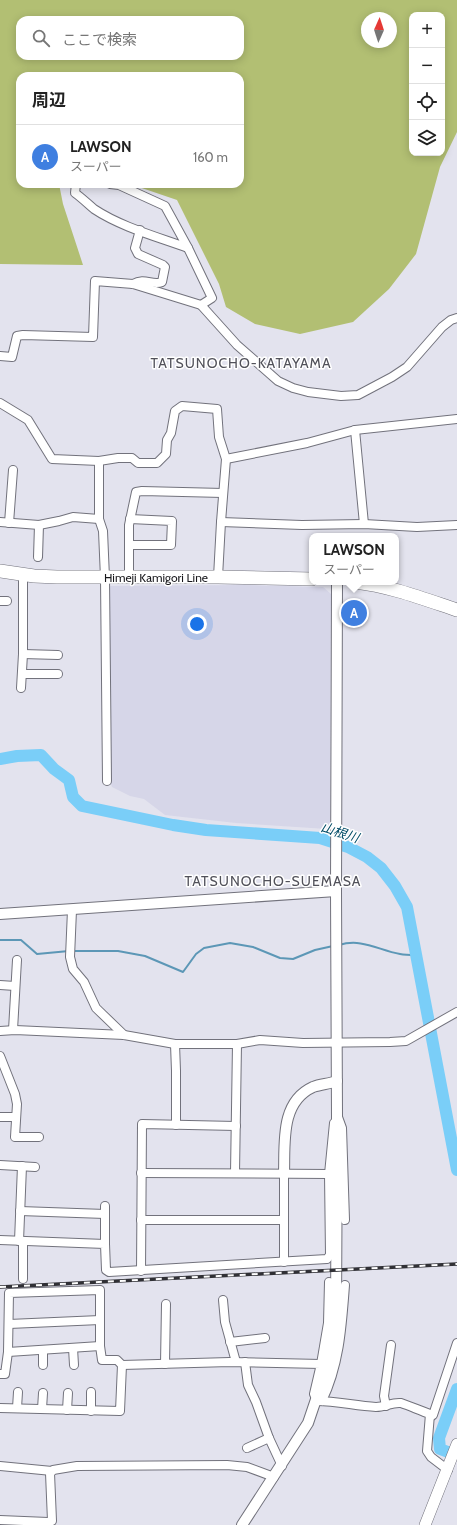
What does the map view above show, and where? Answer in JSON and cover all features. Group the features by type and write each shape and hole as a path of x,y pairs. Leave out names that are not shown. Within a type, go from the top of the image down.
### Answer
{"main road":[{"name":"Himeji Kamigori Line","path":"0,571 57,578 218,577 309,579"},
{"path":"374,585 410,594 457,610"},
{"path":"426,1525 457,1444"}],"street":[{"path":"76,188 75,193 94,209 108,217 188,248"},
{"path":"124,188 165,206 188,248 212,298 201,305"},
{"path":"133,284 144,280 158,283 162,282 166,270 163,265 138,254 135,248 140,230"},
{"path":"0,356 12,357 17,336 23,334 93,337 95,281 133,284 201,305 237,345 278,380 293,388 308,392 341,396 358,395 392,377 407,367 442,327 451,320 457,318"},
{"path":"0,403 28,420 52,459 99,461 118,458 132,458 138,463 158,463 166,454 167,440 171,433 175,411 182,406 217,409 219,437 226,459 218,577"},
{"path":"226,459 307,443 355,430 457,419"},
{"path":"355,430 364,524"},
{"path":"99,461 99,519 103,531 105,578 107,781"},
{"path":"9,523 13,470"},
{"path":"129,578 130,520 136,492 223,493"},
{"path":"0,522 39,525 73,517 99,519"},
{"path":"129,545 171,545 172,521 130,520"},
{"path":"221,522 302,525 364,524 417,527 457,525"},
{"path":"38,557 39,525"},
{"path":"21,688 24,654 23,574"},
{"path":"320,1401 336,1314 337,585"},
{"path":"24,654 58,655"},
{"path":"23,674 58,674"},
{"path":"0,914 336,891"},
{"path":"72,910 70,957 73,969 84,982 96,1008 124,1035"},
{"path":"13,1030 17,960"},
{"path":"0,985 16,986"},
{"path":"0,1031 13,1030 124,1035 175,1044 237,1044 260,1040 303,1043 406,1041 457,1012"},
{"path":"175,1044 176,1125"},
{"path":"236,1173 237,1044"},
{"path":"0,1056 15,1094 17,1104 15,1137 39,1136"},
{"path":"284,1262 284,1173 287,1118 294,1104 302,1095 312,1088 337,1081"},
{"path":"20,1211 105,1210 106,1270 109,1272 327,1259 330,1255 330,1174 333,1125 337,1115"},
{"path":"337,1115 342,1128 345,1220"},
{"path":"0,1117 16,1117"},
{"path":"141,1271 142,1124 236,1126"},
{"path":"0,1165 35,1167"},
{"path":"22,1166 20,1211 23,1279"},
{"path":"141,1172 330,1174"},
{"path":"141,1220 284,1220"},
{"path":"0,1240 105,1244"},
{"path":"329,1282 328,1323 314,1394 320,1401 376,1407 400,1403 430,1414 430,1417"},
{"path":"242,1525 282,1466 320,1401 337,1360 345,1285"},
{"path":"0,1374 5,1374 8,1352 9,1293 100,1290 100,1346 102,1360 117,1360 122,1365 240,1362 321,1364"},
{"path":"223,1300 225,1322 230,1342 240,1362 269,1438 282,1466"},
{"path":"165,1364 166,1304"},
{"path":"0,1321 9,1323 100,1320"},
{"path":"230,1342 265,1338"},
{"path":"448,1470 431,1457 427,1450 430,1417 433,1415 457,1343"},
{"path":"386,1406 384,1396 391,1345"},
{"path":"8,1352 100,1346"},
{"path":"73,1348 74,1365"},
{"path":"43,1350 43,1365"},
{"path":"0,1408 120,1411 122,1365"},
{"path":"17,1408 18,1392"},
{"path":"90,1410 91,1392"},
{"path":"42,1409 43,1393"},
{"path":"67,1410 68,1393"},
{"path":"247,1448 269,1438"},
{"path":"0,1466 52,1471 77,1466 227,1465 247,1468 274,1477"},
{"path":"0,1520 25,1523 54,1523 50,1473 52,1471"}],"shaded area":[{"path":"243,585 323,587 331,594 330,826 327,829 236,823 165,815 144,799 130,796 112,787 110,781 109,586"}],"green space":[{"path":"0,0 457,0 457,132 440,167 416,254 389,289 353,322 300,334 255,324 226,307 219,284 177,200 142,188 244,188 244,72 16,72 16,188 60,188 63,204 83,265 0,264"}],"waterway":[{"name":"山根川","path":"0,759 17,756 41,755 54,769 69,780 73,797 82,806 173,825 206,830 320,838 348,847 367,857 381,868 395,886 407,907 457,1170"},
{"path":"0,940 21,940 37,954 69,951"},
{"path":"73,951 118,951 145,956 183,972 196,954 204,948 230,943 253,947 280,958 293,959 315,950 333,946"},
{"path":"339,945 347,943 363,944 400,954 416,955"},
{"name":"山根川","path":"448,1452 440,1449 439,1438 457,1389"}],"railway":[{"path":"0,1287 457,1264"}],"place":[{"name":"LAWSON","path":"354,613"}],"district":[{"name":"TATSUNOCHO-KATAYAMA","path":"241,363"},
{"name":"TATSUNOCHO-SUEMASA","path":"273,881"}]}
